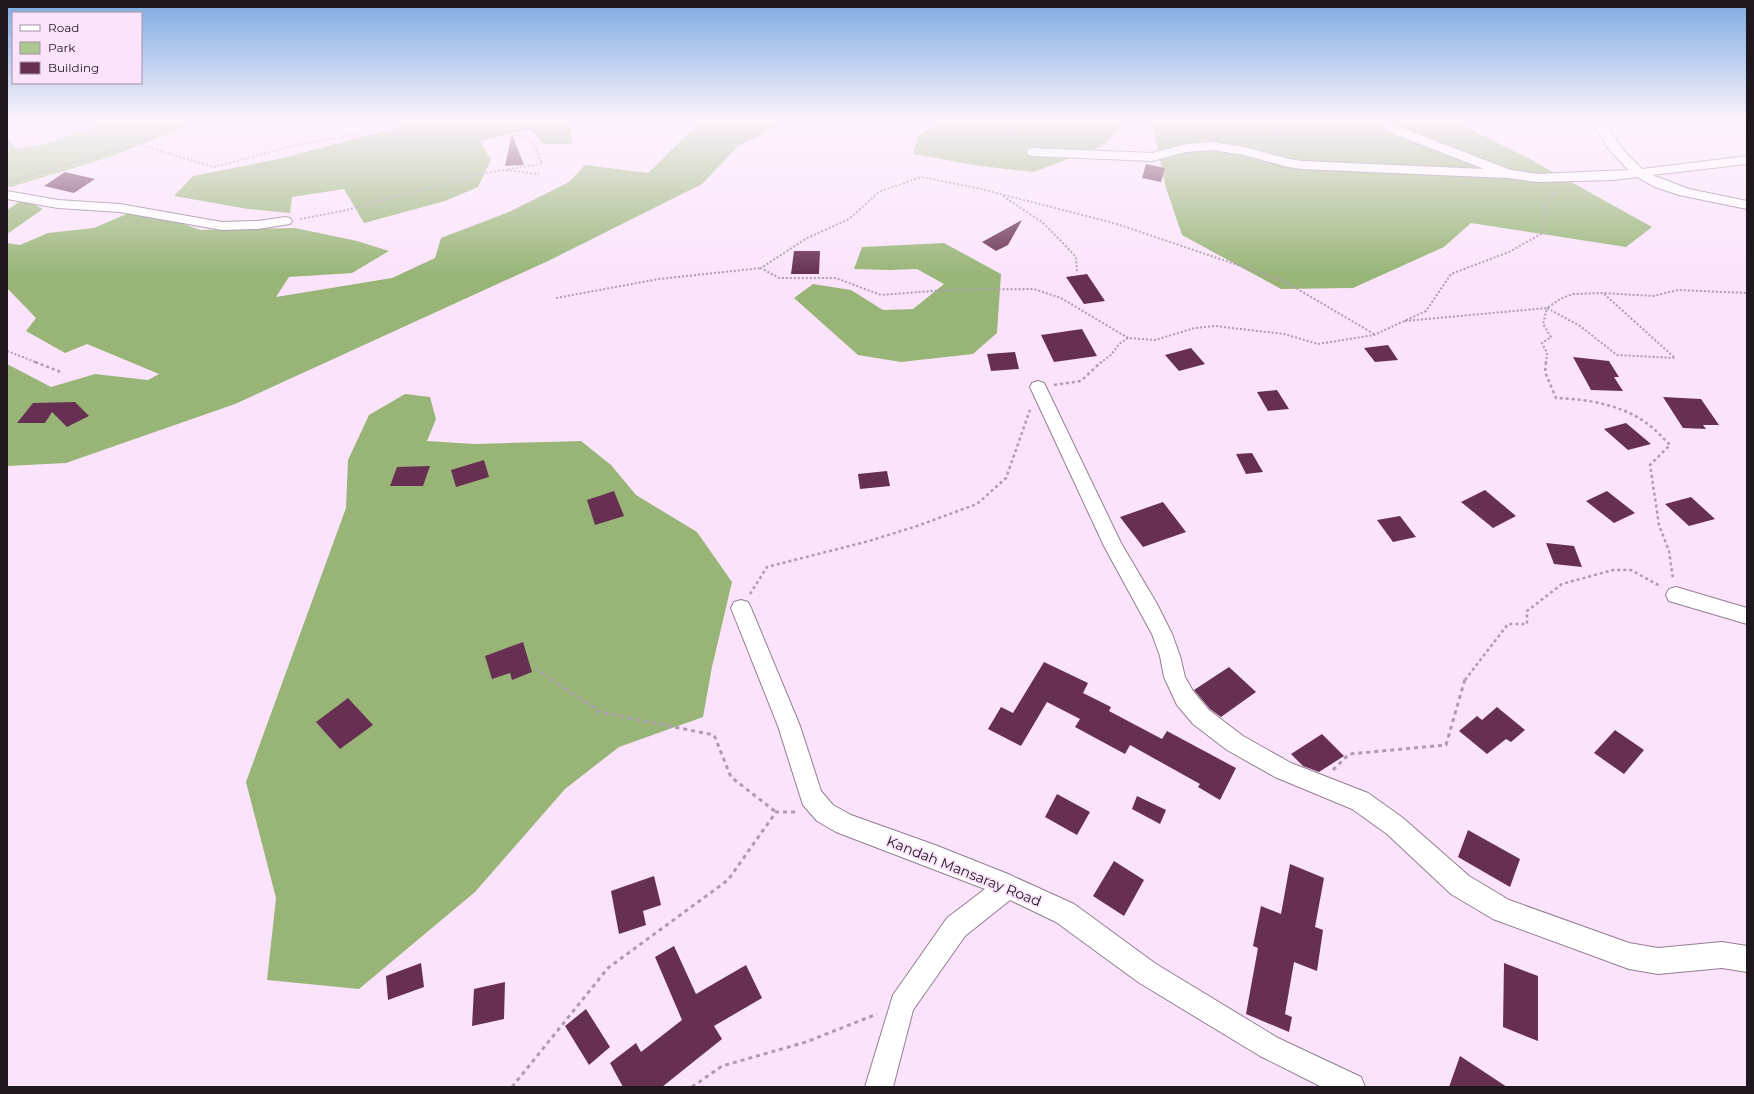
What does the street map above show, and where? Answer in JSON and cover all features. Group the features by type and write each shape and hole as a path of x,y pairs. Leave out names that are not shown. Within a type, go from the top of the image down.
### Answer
{"street":[{"path":"1424,171 1508,174 1538,178 1564,179 1614,176 1648,171"},
{"path":"1500,171 1508,174"},
{"path":"1640,172 1648,179 1666,186 1747,205"},
{"path":"7,195 58,204 120,208 222,226 258,225 285,221"},
{"path":"1038,387 1113,546 1162,634 1170,656 1175,677 1185,698 1201,717 1235,743 1283,770 1360,801 1395,826 1460,885 1502,910 1629,956 1658,961 1722,954 1747,959"},
{"path":"1676,595 1747,616"},
{"name":"Kandah Mansaray Road","path":"741,608 789,726 811,797 825,813 844,824 936,857 1008,886 1065,914 1147,973 1269,1047 1351,1087"},
{"path":"879,1087 902,1004 956,928 1008,886"}],"path":[{"path":"7,183 47,171"},
{"path":"285,221 320,216 479,174 497,171"},
{"path":"513,171 539,174"},
{"path":"556,298 659,279 761,268 806,238 849,219 879,192 921,177 1001,194 1116,224 1282,280 1374,335"},
{"path":"761,268 779,278 836,278 882,295 945,290 1034,289 1061,298 1128,338 1155,340 1196,328 1215,326 1284,334 1318,344 1374,335 1426,311 1452,274 1509,252 1541,234 1545,207 1564,179"},
{"path":"1001,194 1042,222 1061,241 1076,257 1077,273"},
{"path":"1402,322 1513,310 1547,308 1560,299 1573,294 1603,293 1653,296 1678,290 1747,293"},
{"path":"1547,308 1580,326 1617,355 1675,358 1603,293"},
{"path":"1547,308 1543,324 1551,336 1542,343 1547,353 1545,372 1556,398 1576,398 1602,402 1642,420 1670,445 1650,466 1659,525 1669,551 1676,595"},
{"path":"741,608 767,567 869,541 917,526 977,504 1006,478 1038,387 1081,381 1097,365 1111,355 1119,344 1128,338"},
{"path":"7,352 62,373"},
{"path":"1316,784 1349,754 1446,745 1465,679 1508,624 1527,624 1527,611 1562,584 1613,570 1631,570 1676,595"},
{"path":"536,669 600,712 714,735 731,777 776,812 825,813"},
{"path":"512,1087 608,968 728,880 776,812"},
{"path":"692,1087 722,1066 806,1042 902,1004"}],"green space":[{"path":"7,171 64,171 11,187 7,186"},
{"path":"218,171 486,171 478,187 445,201 364,223 344,189 292,197 290,213 248,209 174,196 193,176"},
{"path":"579,171 633,171 648,173 650,171 714,171 702,184 548,261 235,404 66,463 7,466 7,364 51,387 95,374 148,380 159,374 87,344 65,353 26,331 36,318 7,288 7,243 20,245 48,233 94,228 138,209 201,230 295,228 357,241 389,251 352,273 289,277 276,297 392,278 435,258 441,238 509,212 569,182"},
{"path":"1162,171 1551,171 1652,227 1626,247 1471,223 1444,247 1353,288 1281,289 1182,235 1166,188"},
{"path":"23,199 43,209 7,234 7,210"},
{"path":"944,243 1001,274 997,333 973,354 901,362 858,355 794,298 813,284 851,290 883,310 913,309 944,284 917,269 854,269 862,247"},
{"path":"405,394 430,397 436,419 427,441 474,444 581,441 611,465 636,495 697,532 732,582 712,667 703,717 619,747 565,789 475,892 359,989 267,980 276,898 246,782 346,508 348,460 369,415"}],"building":[{"path":"1144,171 1164,171 1161,182 1142,178"},
{"path":"65,172 95,179 74,193 44,186"},
{"path":"1022,220 1008,245 996,251 982,242"},
{"path":"794,251 820,251 819,274 791,274"},
{"path":"1087,274 1105,301 1084,304 1066,277"},
{"path":"1082,329 1097,356 1054,362 1041,335"},
{"path":"1388,345 1398,360 1375,362 1364,348"},
{"path":"1191,348 1205,364 1179,371 1165,355"},
{"path":"1015,352 1019,369 991,371 987,354"},
{"path":"1573,357 1609,361 1619,377 1614,377 1623,391 1591,390"},
{"path":"1277,390 1289,409 1268,411 1257,392"},
{"path":"1663,397 1701,399 1719,425 1703,425 1706,429 1683,428"},
{"path":"75,402 89,416 67,427 52,412 45,423 17,423 33,403"},
{"path":"1626,423 1651,444 1628,450 1604,429"},
{"path":"1252,453 1263,472 1246,474 1236,454"},
{"path":"484,460 489,477 456,487 451,470"},
{"path":"430,466 423,486 390,486 397,467"},
{"path":"887,471 890,486 860,489 858,474"},
{"path":"1485,490 1516,516 1493,528 1461,502"},
{"path":"614,491 624,516 595,525 587,500"},
{"path":"1607,491 1635,513 1614,523 1586,501"},
{"path":"1691,497 1715,519 1689,526 1665,504"},
{"path":"1163,502 1186,532 1143,547 1120,517"},
{"path":"1400,516 1416,537 1393,542 1377,520"},
{"path":"1546,543 1574,546 1582,567 1554,564"},
{"path":"523,642 532,672 512,680 510,673 492,679 485,656"},
{"path":"1044,662 1088,683 1083,693 1111,707 1109,711 1162,739 1167,731 1236,768 1220,800 1198,787 1200,784 1130,745 1125,754 1075,727 1080,719 1047,702 1021,746 988,729 1001,707 1013,713"},
{"path":"1229,667 1256,692 1221,717 1210,709 1194,690"},
{"path":"348,698 373,725 340,749 316,722"},
{"path":"1497,707 1525,730 1511,742 1506,739 1487,754 1459,731 1477,716 1482,720"},
{"path":"1615,730 1644,750 1624,774 1594,753"},
{"path":"1322,734 1344,756 1319,772 1303,766 1291,754"},
{"path":"1057,794 1090,812 1077,835 1045,817"},
{"path":"1137,796 1166,810 1160,824 1132,809"},
{"path":"1468,830 1520,859 1510,887 1458,857"},
{"path":"1114,861 1144,880 1124,916 1093,896"},
{"path":"1290,864 1324,878 1315,927 1323,930 1317,971 1294,962 1285,1014 1292,1017 1289,1032 1246,1014 1258,948 1253,946 1261,906 1281,914"},
{"path":"654,876 661,905 643,911 646,925 619,934 611,891"},
{"path":"674,946 696,994 746,965 762,998 714,1026 722,1039 662,1087 623,1087 610,1063 636,1043 641,1052 682,1020 655,957"},
{"path":"421,963 424,987 388,1000 386,976"},
{"path":"1504,963 1538,976 1538,1041 1503,1027"},
{"path":"505,982 504,1019 472,1026 474,989"},
{"path":"586,1009 610,1047 589,1065 565,1026"},
{"path":"1460,1056 1507,1087 1449,1087"}]}
